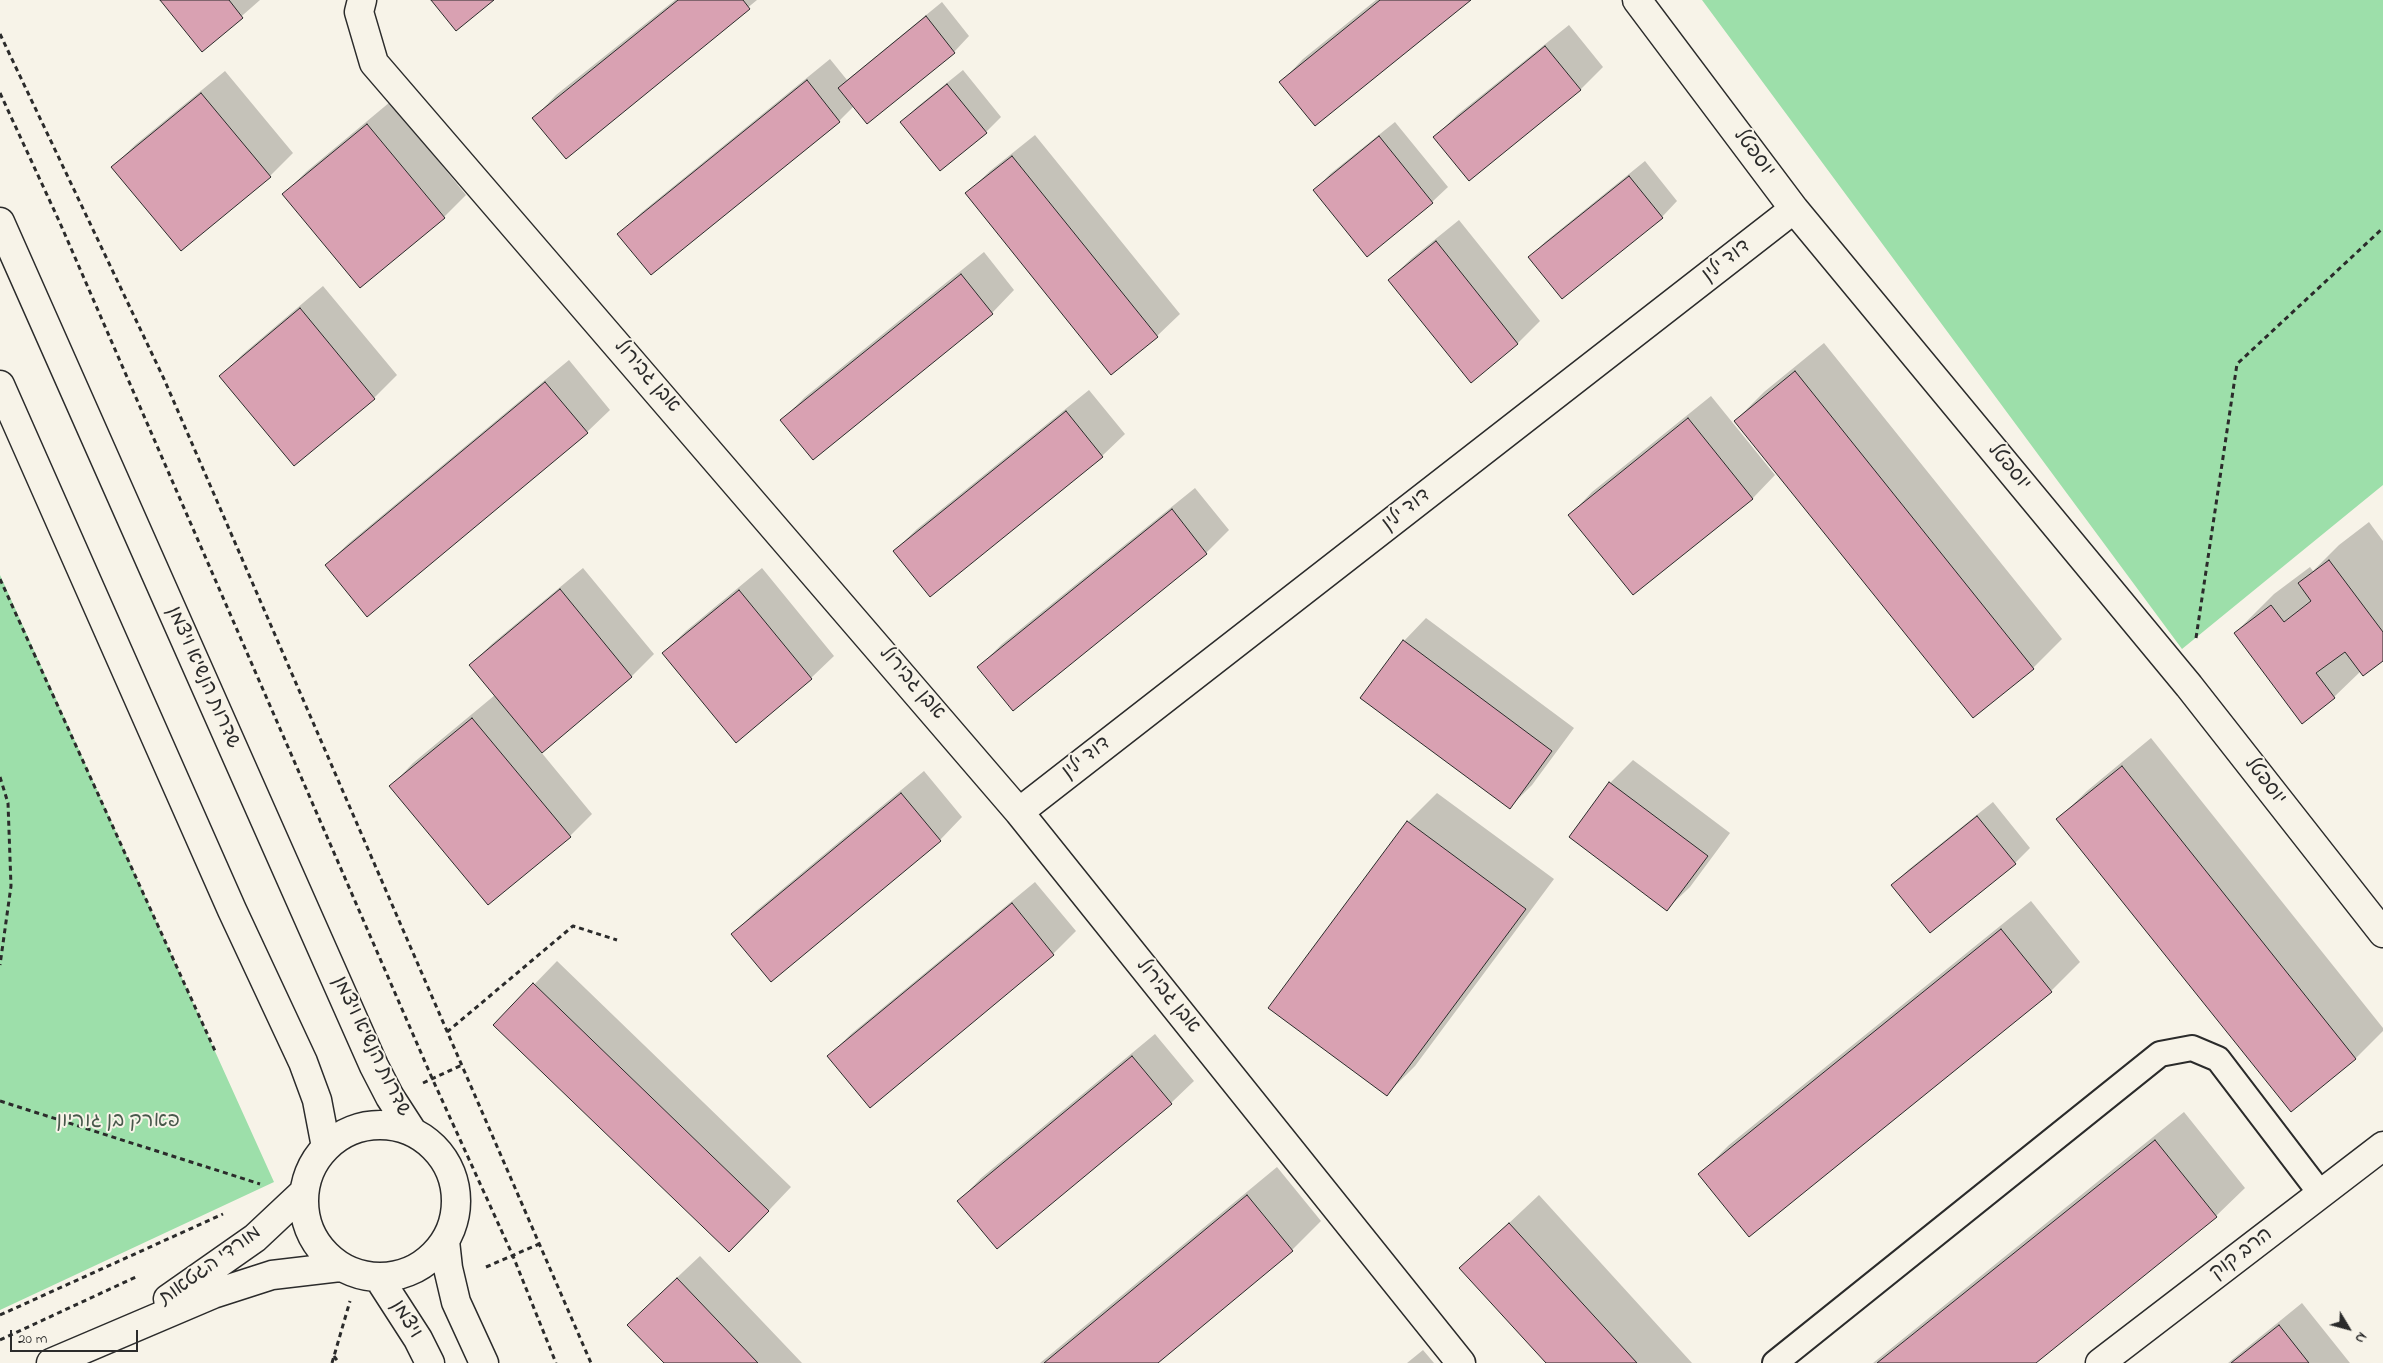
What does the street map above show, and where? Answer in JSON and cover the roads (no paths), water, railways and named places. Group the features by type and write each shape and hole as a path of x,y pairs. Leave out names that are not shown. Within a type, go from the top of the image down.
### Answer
{"street":[{"name":"יוספטל","path":"1637,0 1794,209 2189,686 2383,933"},
{"name":"אבן גבירול","path":"361,6 374,62 1019,812 1460,1363"},
{"name":"דוד ילין","path":"1019,812 1794,209"},
{"name":"שדרות הנשיא ויצמן","path":"0,222 374,1066 390,1097 412,1131"},
{"path":"0,386 232,910 303,1062 317,1100 326,1147"},
{"path":"376,1124 394,1125 412,1131 430,1143 444,1159 454,1179 456,1200 454,1221 445,1241 432,1257 416,1268 397,1275 378,1278 358,1274 340,1266 323,1252 311,1234 305,1214 304,1192 315,1160 340,1135 357,1128 376,1124"},
{"name":"הרב קוק","path":"2100,1363 2383,1146"},
{"name":"מורדי הגטאות","path":"114,1335 210,1272 255,1238 304,1192"},
{"path":"445,1241 451,1283 456,1302 484,1363"},
{"name":"מורדי הגטאות","path":"51,1363 213,1294 272,1275 340,1266"},
{"name":"ויצמן","path":"378,1278 418,1339 430,1363"}],"lane":[{"path":"1774,1363 2160,1054 2192,1048 2218,1059 2321,1194"}],"park label":[{"name":"פארק בן גוריון","path":"118,1123"}]}
